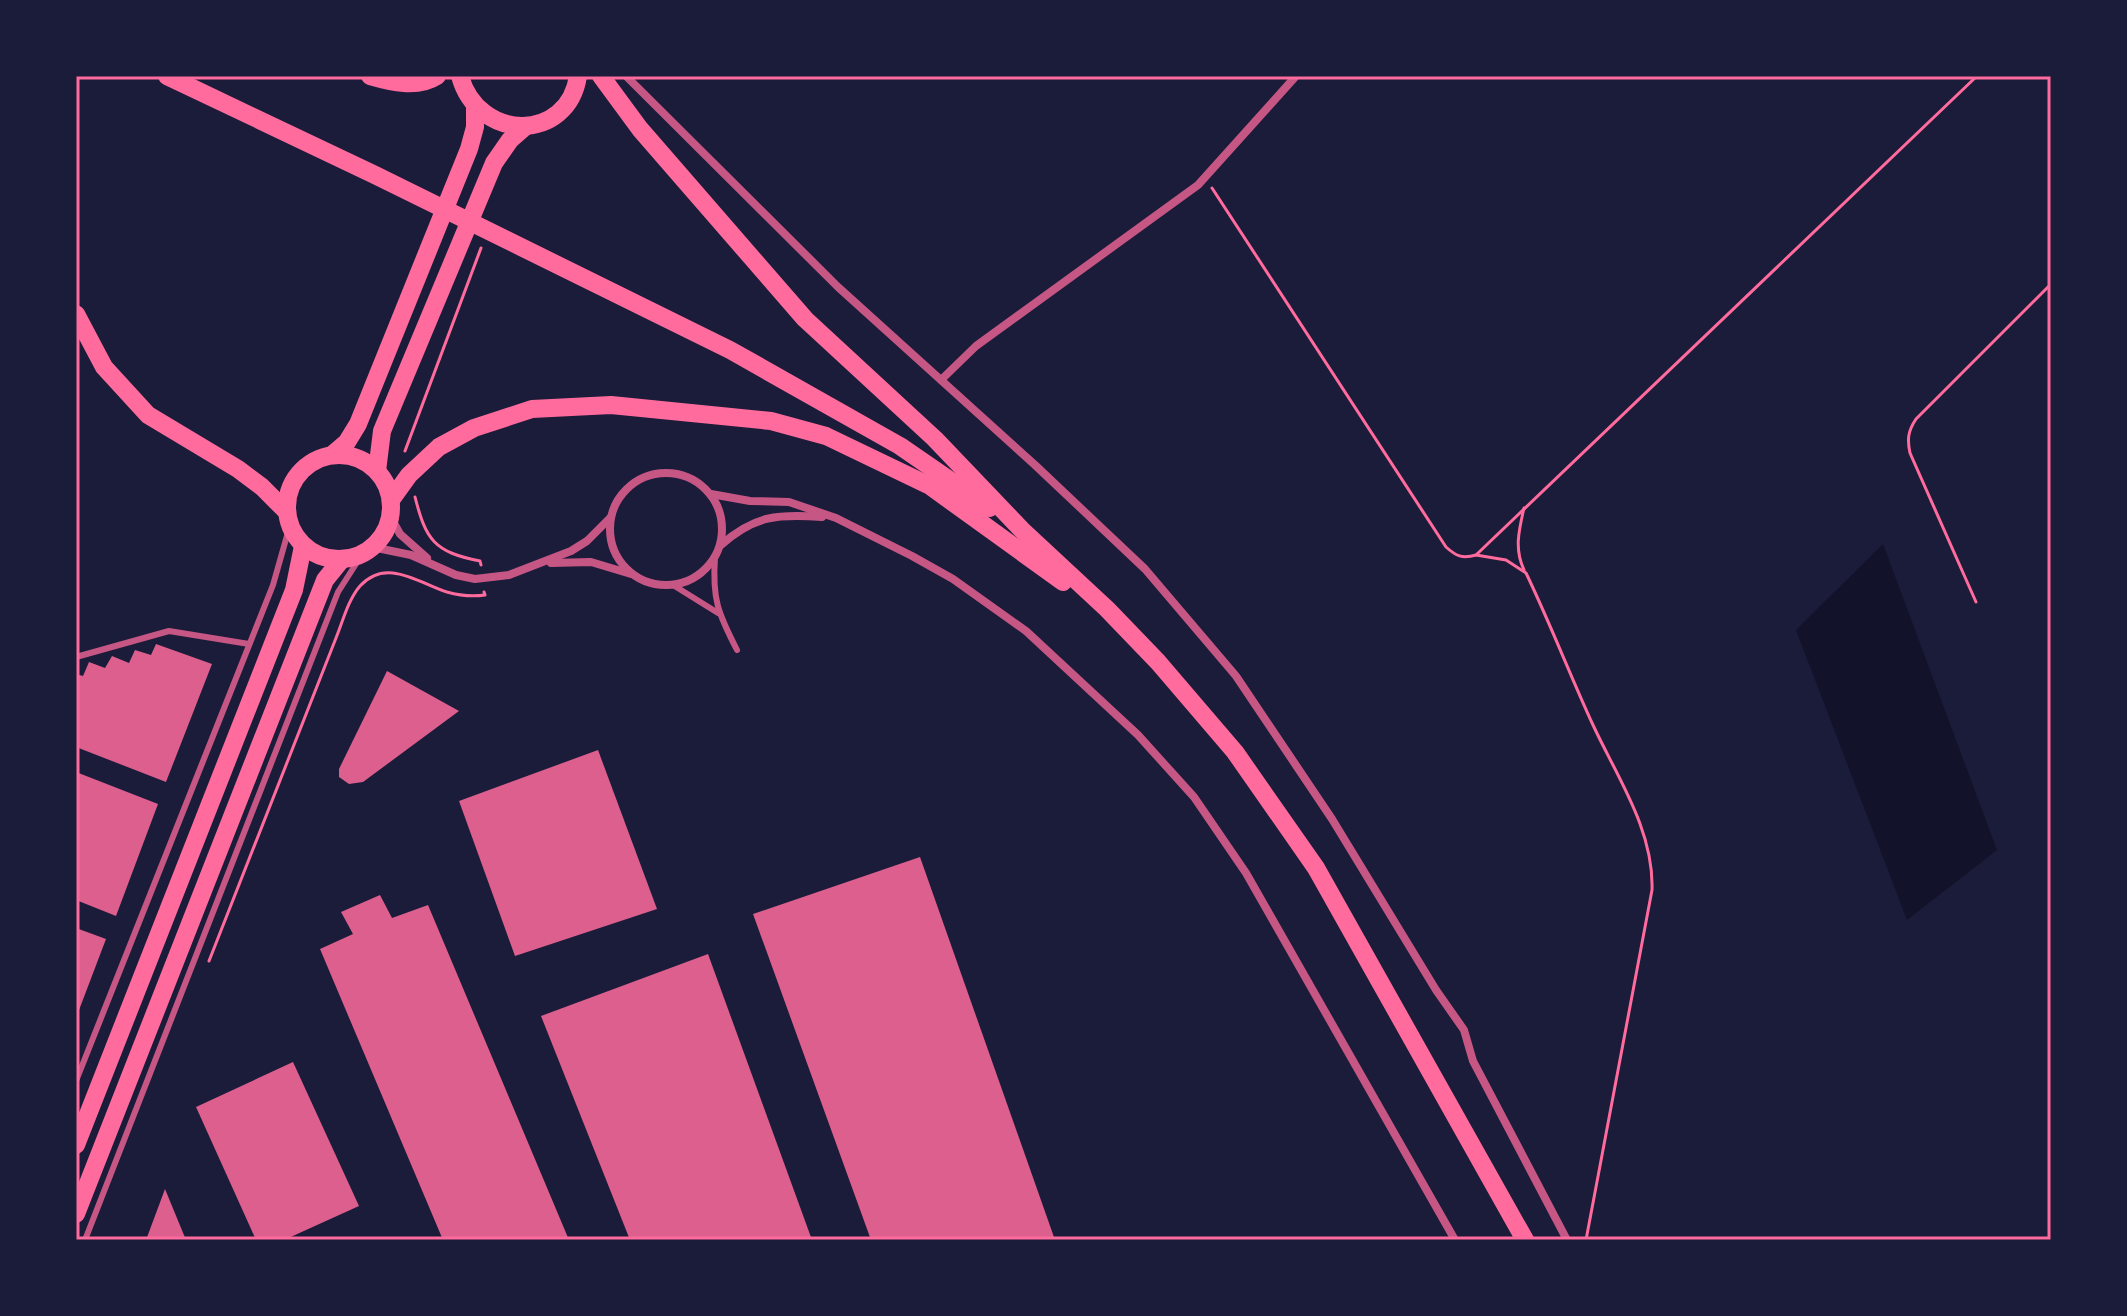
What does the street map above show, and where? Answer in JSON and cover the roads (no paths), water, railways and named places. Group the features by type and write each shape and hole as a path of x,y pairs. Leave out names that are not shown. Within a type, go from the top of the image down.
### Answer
{"main road":[{"path":"167,76 529,250 783,379 900,446 1022,530"},
{"path":"370,76 390,82 412,83 437,76"},
{"path":"460,76 464,92 475,108 490,119 507,125 526,126 543,122 557,112 569,100 578,76"},
{"path":"601,76 640,129 805,319 935,439 1022,530 1107,609 1226,741 1316,868 1525,1240"},
{"path":"333,454 347,442 358,424 469,149 475,127 475,108"},
{"path":"377,471 382,431 494,163 510,140 526,126"},
{"path":"76,314 104,367 148,415 238,469 262,487 288,519 303,546 328,558 342,559 367,550 384,533 391,508 409,475 439,447 474,428 532,409 611,405 771,421 826,436 930,486 1074,591 1107,609"},
{"path":"288,519 287,496 293,480 304,468 333,454 349,455 365,461 377,471 386,484 391,508"},
{"path":"76,1145 294,590 303,546"},
{"path":"76,1214 325,580 342,559"}],"street":[{"path":"626,76 827,276 1145,569 1236,676 1332,819 1436,990 1464,1030 1473,1061 1567,1240"},
{"path":"941,380 976,346 1205,178 1296,76"},
{"path":"632,575 613,549 611,517 618,500 630,486 645,477 663,473 689,478 711,494 750,501 789,502 836,518 953,579 1026,631 1138,735 1194,797 1278,924 1455,1240"},
{"path":"546,563 591,562 659,586 673,585 697,576 715,557 720,546 723,528 711,494"},
{"path":"391,508 400,534 434,564"},
{"path":"720,546 754,521 783,514 836,518"},
{"path":"367,550 411,555 456,575 483,578 509,575 546,563 587,541 611,517"}],"lane":[{"path":"76,1081 273,585 288,519"},
{"path":"85,1240 338,592 367,550"},
{"path":"715,557 713,587 719,613 737,650"},
{"path":"673,585 719,613"},
{"path":"76,657 169,631 249,644"}]}
